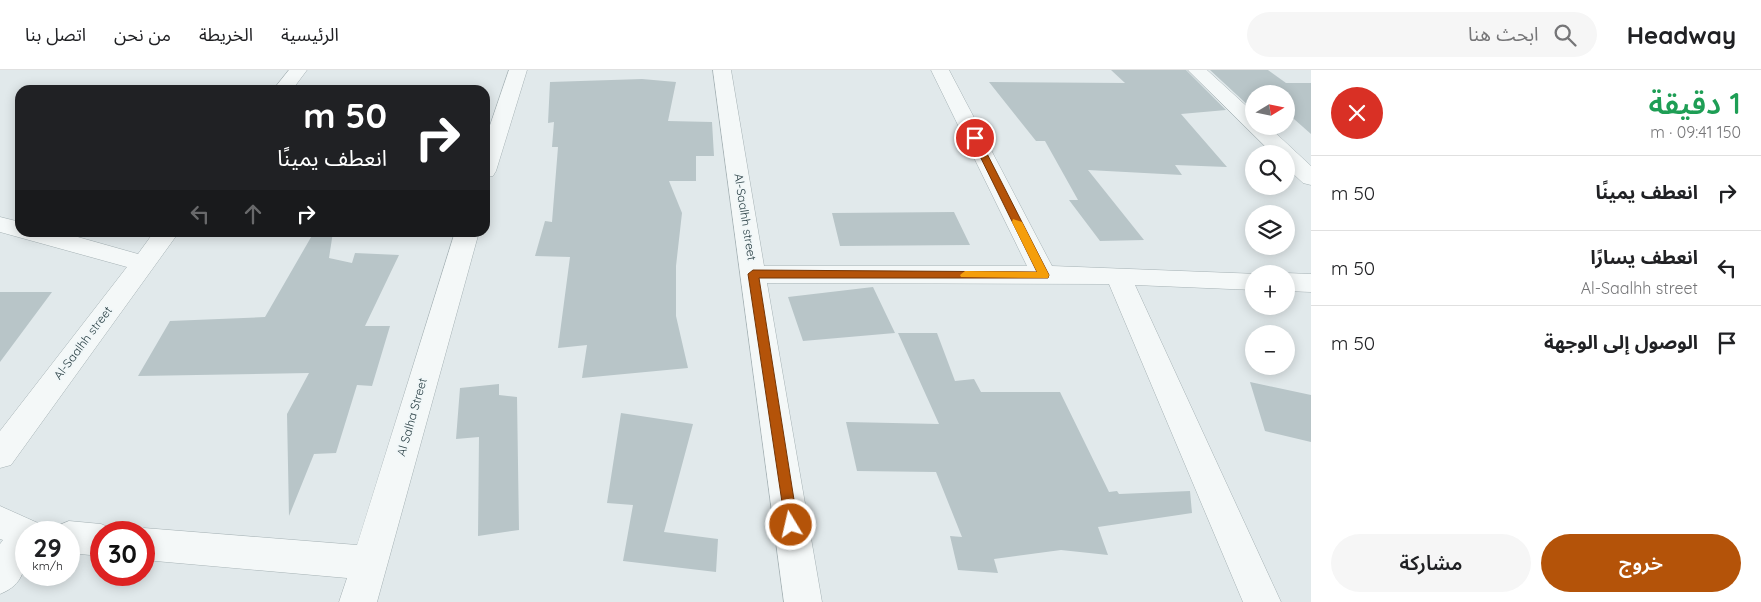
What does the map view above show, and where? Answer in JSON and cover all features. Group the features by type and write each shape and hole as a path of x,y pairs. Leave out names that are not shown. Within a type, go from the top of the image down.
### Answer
{"street":[{"path":"286,85 298,70"},
{"path":"490,156 518,70"},
{"name":"Al-Saalhh street","path":"722,70 803,602"},
{"path":"940,70 1044,275"},
{"path":"1196,70 1245,116"},
{"path":"1266,135 1276,145"},
{"path":"1295,163 1311,178"},
{"path":"0,224 15,228"},
{"path":"48,237 142,263"},
{"name":"Al-Saalhh street","path":"0,455 163,237"},
{"name":"Al Salha Street","path":"358,602 466,237"},
{"path":"753,274 1118,276 1245,281"},
{"path":"1118,276 1262,602"},
{"path":"1295,282 1311,283"},
{"path":"0,522 15,529"},
{"path":"155,545 369,563"},
{"path":"0,576 15,552"}],"building":[{"path":"1111,70 1186,70 1226,110 1181,114 1227,167 1175,165 1182,175 1088,170 1144,240 1100,241 1069,200 1078,200 1045,141 1036,141 989,82 1125,83"},
{"path":"1210,70 1268,70 1286,83 1311,83 1311,134 1295,120 1295,85 1245,85 1245,102"},
{"path":"642,79 676,82 668,121 712,122 714,156 696,156 696,181 669,181 682,213 676,266 676,316 688,368 582,378 587,345 558,348 570,257 535,256 545,221 552,222 558,147 552,147 554,122 548,123 550,82"},
{"path":"954,212 970,245 840,246 832,213"},
{"path":"311,237 332,237 329,258 352,263 355,253 399,255 365,326 390,326 372,386 357,385 336,453 314,454 289,516 287,414 309,373 138,376 170,321 265,317"},
{"path":"873,287 895,333 803,341 788,297"},
{"path":"0,292 52,292 0,362"},
{"path":"898,333 937,333 955,381 974,379 981,392 1060,392 1109,492 1117,491 1119,494 1190,491 1192,513 1098,527 1108,555 1061,550 994,559 998,573 958,570 950,536 962,537 936,472 857,471 846,422 939,424"},
{"path":"1250,382 1311,395 1311,442 1265,431"},
{"path":"499,384 499,395 517,397 519,530 478,536 479,437 456,439 460,388"},
{"path":"621,413 693,424 664,532 718,539 716,572 623,561 633,505 607,503"}],"slow traffic":[{"path":"965,275 1044,275 1017,222"}],"route":[{"path":"791,525 753,274 1044,275 975,138"}]}
